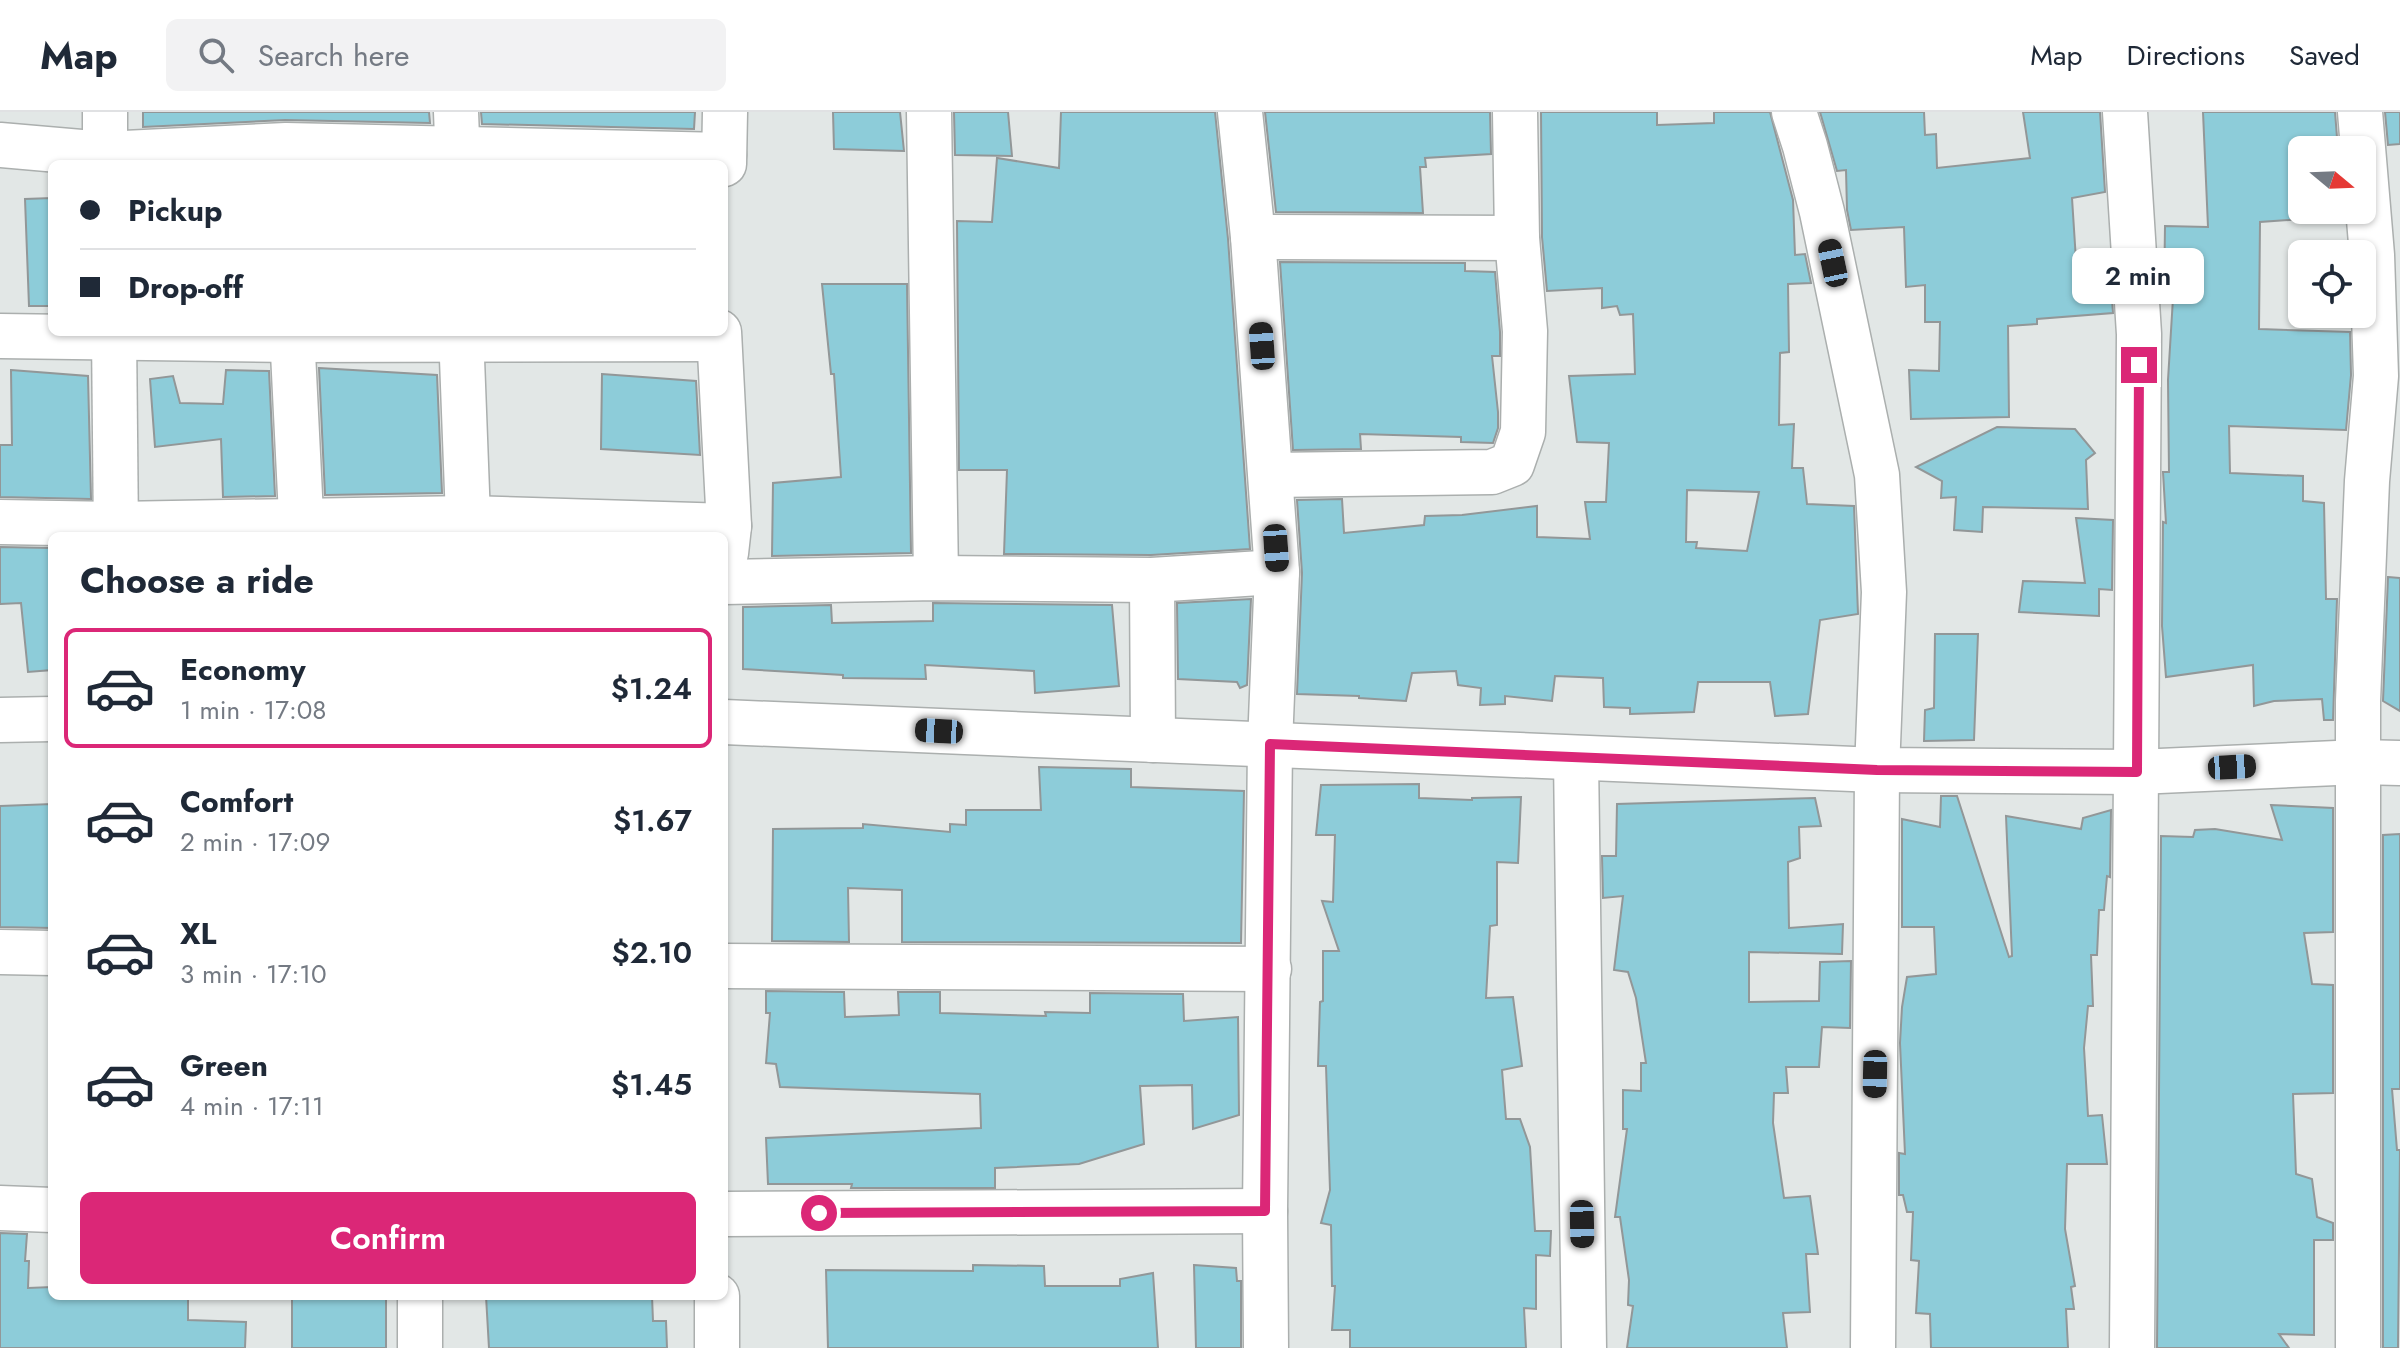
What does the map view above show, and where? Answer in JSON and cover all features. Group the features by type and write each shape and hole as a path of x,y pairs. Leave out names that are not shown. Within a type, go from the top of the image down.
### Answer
{"street":[{"path":"0,145 286,140 457,141 724,159 725,112"},
{"path":"929,112 936,578"},
{"path":"1240,112 1253,237 1277,572 1270,744 1266,1348"},
{"path":"1271,475 1492,472 1512,464 1523,432 1525,331 1517,238 1515,112"},
{"path":"1794,112 1822,212 1877,475 1884,592 1877,770 1873,1348"},
{"path":"2125,112 2139,334 2132,1348"},
{"path":"2358,1348 2379,762 2367,481 2376,376 2372,255 2360,112"},
{"path":"1253,237 1517,238"},
{"path":"0,336 48,335"},
{"path":"114,336 116,530"},
{"path":"292,336 302,529"},
{"path":"461,336 468,518"},
{"path":"719,336 728,537"},
{"path":"0,522 116,530 302,529 468,518 729,526"},
{"path":"728,580 1152,580 1277,572"},
{"path":"1152,580 1153,740"},
{"path":"0,720 48,719"},
{"path":"728,722 1877,770 2137,772 2379,762"},
{"path":"1576,758 1584,1348"},
{"path":"0,952 48,953"},
{"path":"728,966 1269,969"},
{"path":"0,1208 48,1210"},
{"path":"728,1214 1265,1211"},
{"path":"420,1300 420,1348"},
{"path":"717,1300 717,1348"}],"building":[{"path":"143,112 429,112 430,123 285,120 143,127"},
{"path":"481,112 695,112 694,129 482,124"},
{"path":"833,112 900,112 904,151 834,149"},
{"path":"954,112 1008,112 1012,156 955,155"},
{"path":"1061,112 1215,112 1228,239 1250,549 1151,555 1004,554 1007,470 959,470 957,221 992,222 997,158 1059,168"},
{"path":"1265,112 1490,112 1491,154 1425,158 1426,167 1420,167 1423,213 1276,212"},
{"path":"1541,112 1657,112 1657,125 1714,123 1714,112 1770,112 1793,200 1795,255 1805,254 1811,283 1788,284 1789,352 1780,353 1779,425 1794,424 1792,468 1803,468 1807,504 1854,506 1858,614 1820,620 1808,714 1775,716 1770,682 1698,682 1694,712 1630,714 1630,708 1604,707 1603,678 1555,676 1552,701 1505,696 1505,704 1480,705 1481,688 1458,685 1456,671 1412,673 1406,701 1297,694 1302,573 1297,500 1342,499 1344,533 1424,525 1425,516 1537,506 1537,537 1590,539 1585,502 1606,502 1609,443 1577,442 1569,376 1635,374 1633,314 1620,315 1617,306 1602,308 1602,288 1547,291 1542,237","holes":["1687,490 1759,492 1747,551 1696,548 1697,542 1686,542"]},
{"path":"1820,112 1924,112 1925,135 1936,134 1937,168 2030,158 2023,112 2100,112 2105,192 2072,198 2077,276 2110,274 2113,313 2037,319 2037,324 2008,326 2009,417 1911,419 1909,370 1939,371 1940,322 1925,322 1925,285 1906,287 1904,227 1851,230 1846,170 1837,171"},
{"path":"2203,112 2335,112 2337,136 2288,136 2288,220 2260,222 2259,329 2350,332 2351,375 2346,430 2229,426 2230,473 2303,476 2303,501 2324,503 2326,599 2337,599 2333,720 2324,720 2322,699 2274,701 2254,706 2253,665 2166,677 2162,626 2163,522 2166,523 2163,472 2169,472 2168,380 2173,298 2164,298 2165,226 2208,227"},
{"path":"2385,112 2400,112 2400,144 2388,145"},
{"path":"48,198 48,306 29,306 25,199"},
{"path":"1280,262 1465,263 1465,271 1495,272 1500,356 1492,356 1498,412 1498,428 1493,443 1461,442 1461,437 1360,434 1361,449 1293,450"},
{"path":"822,284 907,284 911,553 772,556 773,483 841,477 834,374 831,374"},
{"path":"319,368 437,375 442,493 325,495"},
{"path":"11,370 88,376 91,499 0,497 0,445 12,445"},
{"path":"226,370 269,371 275,496 223,497 221,439 155,447 150,379 173,376 180,403 223,404"},
{"path":"602,374 696,381 700,455 601,449"},
{"path":"1997,427 2075,429 2095,453 2086,460 2088,509 1983,507 1982,532 1954,530 1956,497 1941,498 1942,481 1916,467"},
{"path":"2076,518 2113,520 2112,590 2099,589 2099,616 2019,612 2023,581 2085,583"},
{"path":"0,547 48,548 48,670 28,672 21,603 0,604"},
{"path":"2388,577 2400,578 2400,711 2383,701"},
{"path":"1251,599 1247,685 1240,688 1237,682 1178,679 1177,603"},
{"path":"933,603 1112,605 1119,686 1035,693 1034,671 925,665 926,679 843,678 843,675 743,669 743,607 831,605 832,623 933,621"},
{"path":"1935,634 1978,634 1974,740 1924,741 1925,710 1934,708"},
{"path":"1039,767 1131,769 1131,787 1244,791 1241,943 902,942 902,890 848,888 849,942 772,941 773,829 863,828 863,824 950,832 950,824 966,825 966,810 1041,810"},
{"path":"1419,784 1419,798 1472,800 1521,797 1518,863 1497,862 1497,925 1490,926 1486,998 1513,997 1522,1066 1502,1070 1506,1119 1520,1119 1530,1147 1535,1231 1551,1231 1550,1256 1536,1255 1536,1309 1524,1308 1526,1348 1350,1348 1350,1330 1332,1330 1335,1286 1332,1286 1331,1225 1321,1223 1330,1190 1326,1066 1318,1066 1323,951 1339,951 1322,901 1333,902 1335,835 1316,835 1321,785"},
{"path":"1941,796 1957,796 2009,957 2012,956 2006,816 2081,829 2083,818 2111,810 2110,877 2107,876 2104,910 2099,910 2097,955 2091,955 2093,1006 2088,1006 2084,1048 2088,1116 2102,1115 2107,1164 2067,1164 2065,1229 2075,1286 2071,1287 2074,1309 2066,1309 2068,1348 1931,1348 1930,1314 1916,1313 1919,1261 1911,1260 1913,1212 1907,1212 1903,1195 1899,1195 1899,1153 1905,1154 1900,1043 1902,1007 1907,977 1936,974 1934,927 1902,927 1902,819 1940,827"},
{"path":"1815,798 1821,826 1799,827 1800,858 1788,862 1789,928 1843,924 1842,954 1749,952 1749,1002 1819,1001 1820,962 1851,961 1850,1028 1822,1027 1819,1067 1786,1067 1788,1093 1774,1093 1773,1123 1784,1198 1810,1196 1818,1254 1806,1254 1810,1312 1783,1313 1787,1348 1627,1348 1633,1306 1628,1305 1629,1280 1620,1217 1615,1217 1627,1129 1623,1129 1623,1090 1641,1091 1641,1063 1646,1063 1636,998 1628,972 1614,970 1623,896 1603,898 1602,856 1616,856 1617,804"},
{"path":"48,804 48,928 0,927 0,806"},
{"path":"2271,805 2333,808 2333,932 2304,933 2312,984 2333,985 2333,1093 2293,1094 2296,1174 2312,1179 2317,1217 2333,1223 2333,1240 2314,1240 2314,1335 2279,1334 2289,1348 2157,1348 2161,836 2193,837 2195,830 2215,829 2282,840"},
{"path":"2400,834 2400,1089 2392,1089 2397,1150 2400,1150 2398,1348 2383,1348 2383,835"},
{"path":"766,991 844,992 845,1017 899,1015 898,992 940,992 940,1013 1046,1016 1045,1012 1090,1013 1090,993 1183,994 1184,1021 1238,1017 1239,1115 1193,1129 1192,1085 1140,1086 1144,1144 1079,1164 995,1168 995,1188 851,1188 852,1184 768,1184 766,1138 981,1128 980,1094 780,1087 776,1064 766,1063 770,1013 766,1013"},
{"path":"0,1233 27,1234 25,1261 29,1261 28,1288 48,1287 48,1300 188,1300 188,1320 246,1322 245,1348 0,1348"},
{"path":"973,1265 1044,1266 1045,1286 1120,1286 1120,1279 1153,1273 1158,1348 828,1348 826,1270 973,1271"},
{"path":"1194,1265 1236,1268 1237,1281 1241,1281 1241,1348 1196,1348"},
{"path":"292,1300 386,1300 386,1348 292,1348"},
{"path":"486,1300 652,1300 653,1321 666,1321 667,1348 489,1348"}],"route":[{"path":"819,1213 1265,1211 1270,744 1877,770 2137,772 2139,365"}]}
